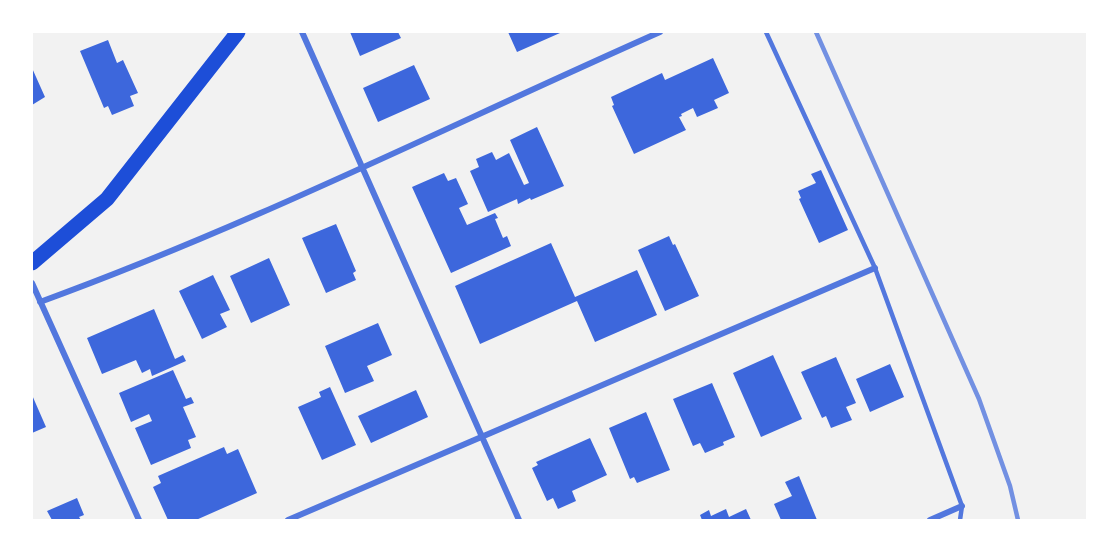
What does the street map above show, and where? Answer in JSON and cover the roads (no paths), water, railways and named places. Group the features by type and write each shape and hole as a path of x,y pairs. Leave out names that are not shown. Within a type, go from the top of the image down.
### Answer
{"main road":[{"path":"32,263 107,199 238,32"}],"street":[{"path":"302,32 519,520"},
{"path":"40,302 100,280 363,168 541,84 660,32"},
{"path":"288,520 875,268"},
{"path":"32,284 140,520"},
{"path":"930,520 962,506"}],"lane":[{"path":"766,32 875,268 962,506 960,520"}],"railway":[{"path":"816,32 979,399 1010,486 1018,520"}]}
